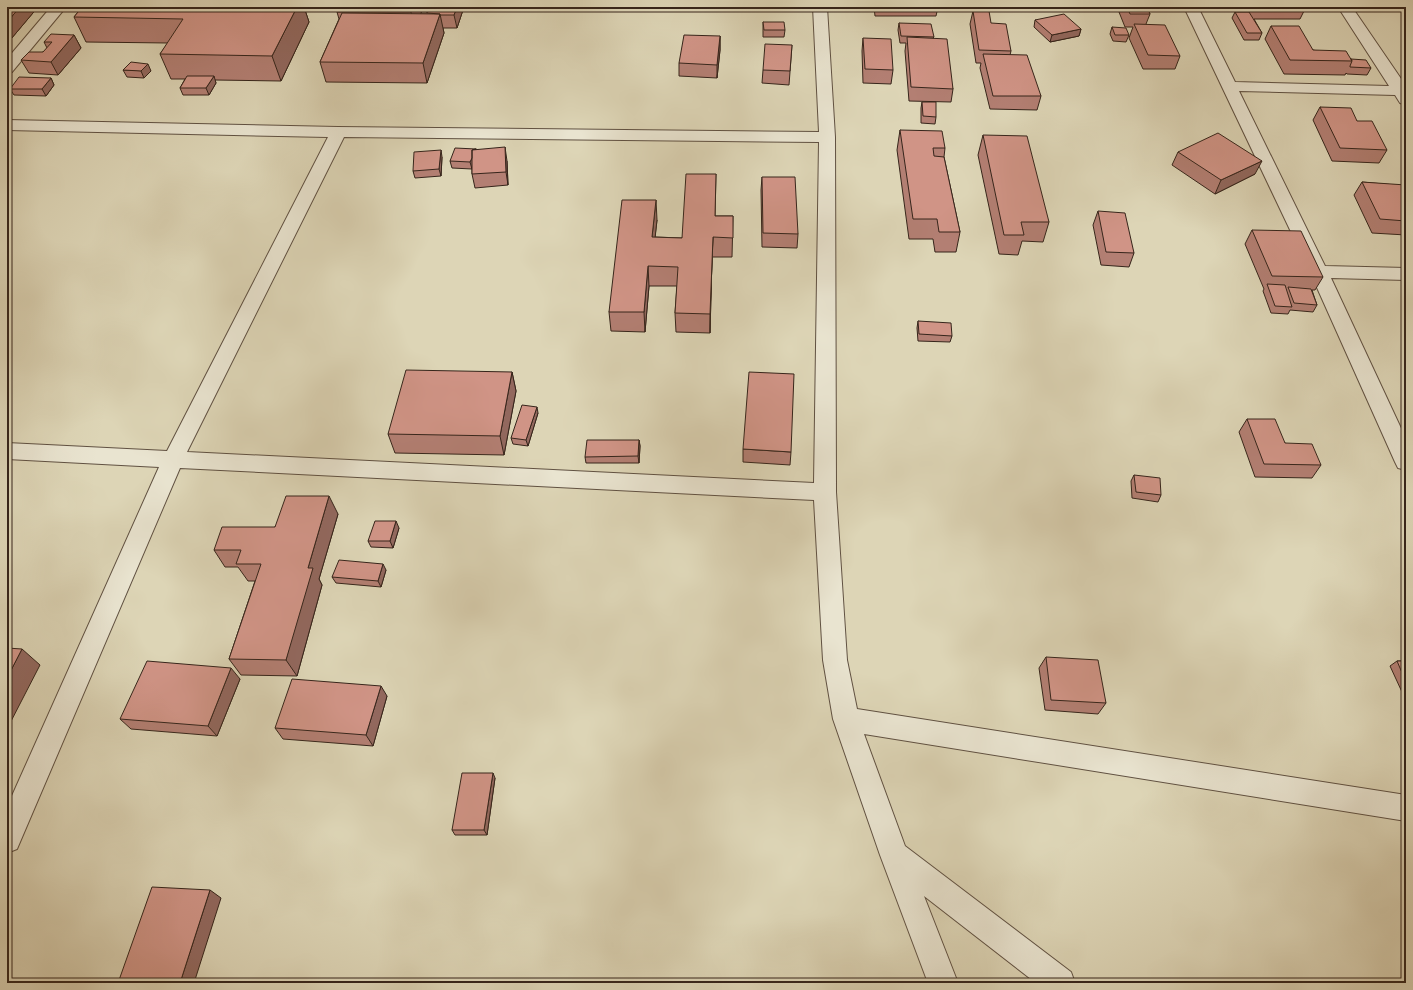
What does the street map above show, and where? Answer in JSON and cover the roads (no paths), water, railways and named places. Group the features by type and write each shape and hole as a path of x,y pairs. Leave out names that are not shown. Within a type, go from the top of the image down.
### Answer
{"street":[{"path":"7,69 59,7"},
{"path":"820,7 827,137 825,492 835,660 846,719 894,855 943,983"},
{"path":"1191,7 1319,272 1406,462"},
{"path":"1345,7 1404,94"},
{"path":"1229,86 1404,94"},
{"path":"7,125 338,132 827,137"},
{"path":"7,839 173,459 338,132"},
{"path":"1319,272 1406,274"},
{"path":"7,451 825,492"},
{"path":"846,719 1406,808"},
{"path":"894,855 1060,983"}]}
